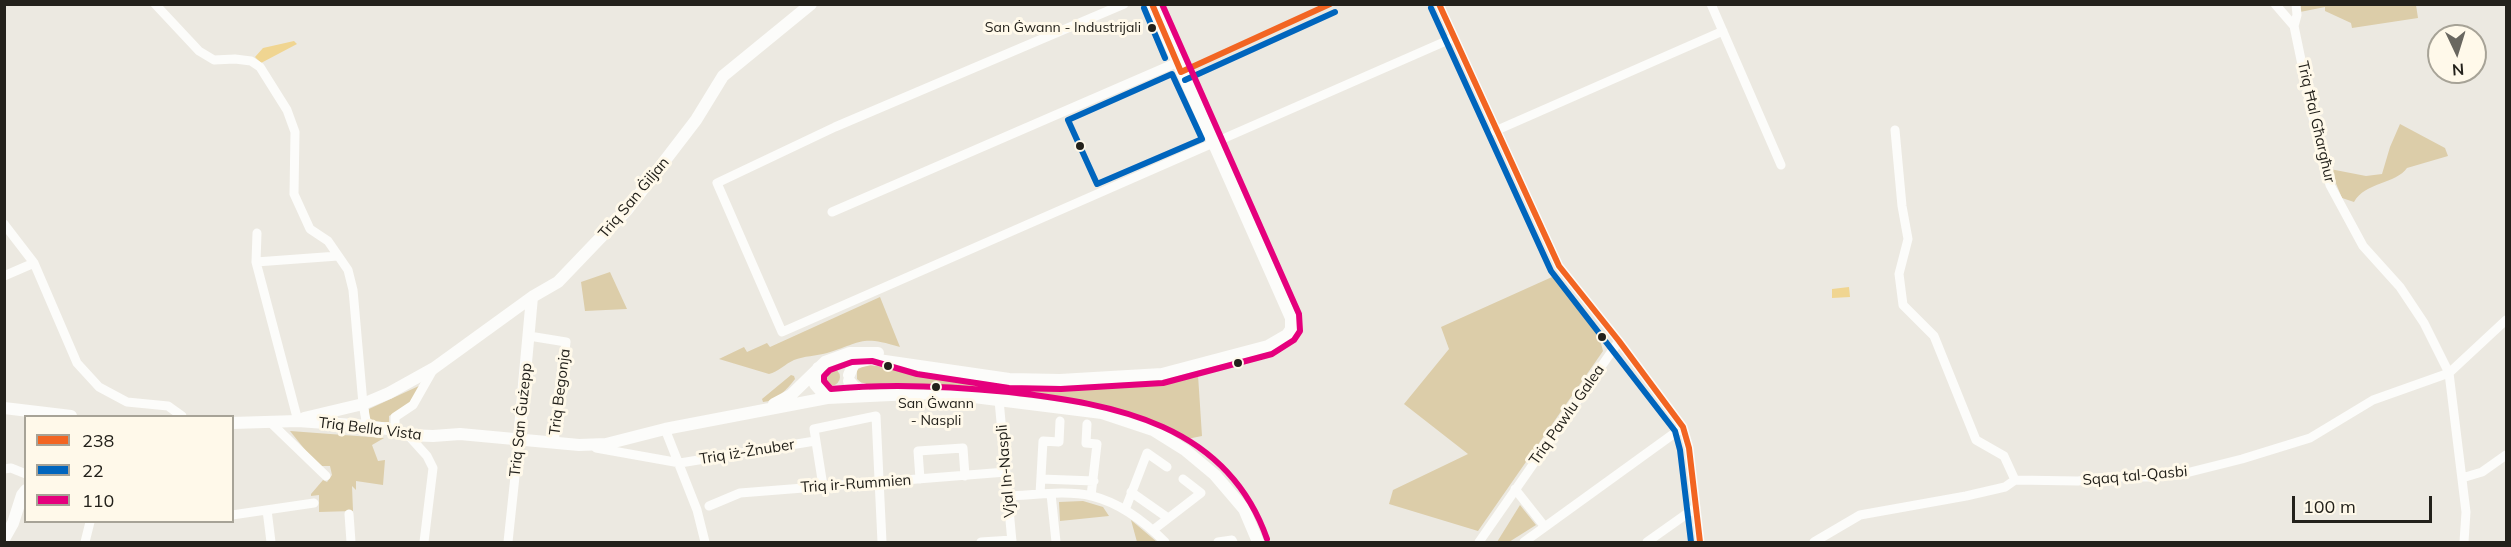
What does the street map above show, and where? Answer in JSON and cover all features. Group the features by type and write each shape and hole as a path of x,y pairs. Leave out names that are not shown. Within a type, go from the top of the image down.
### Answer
{"main road":[{"name":"Triq San Ġiljan","path":"298,421 306,416 363,404 389,393 434,368 532,297 558,282 627,210 696,120 723,76 812,4"},
{"path":"918,365 873,352 850,353 822,365 815,372 815,384 821,394 832,398 846,389 854,363 871,359 1009,379 1060,380 1162,374 1268,346 1287,335 1292,329 1292,318 1152,4"},
{"name":"Triq San Ġużepp","path":"519,440 532,297"},
{"path":"822,365 837,362 842,365 855,388 863,389"},
{"name":"Triq Bella Vista","path":"765,409 791,395 822,365"},
{"name":"Triq Bella Vista","path":"832,398 863,389 902,388 1102,413 1153,430 1185,450 1215,475 1244,509 1258,543"},
{"name":"Triq Bella Vista","path":"234,423 298,421 367,426 395,430 408,435 460,434 579,445 606,444 665,429 832,398 934,393"},
{"path":"4,408 56,415"},
{"path":"4,539 13,524 24,492"},
{"path":"13,524 14,543"}],"street":[{"path":"155,4 199,51 214,60 251,61 260,67 287,110 295,132 294,194 310,229 328,241 348,270 353,291 367,426"},
{"path":"1124,4 835,127 717,183 782,332 1214,144 1343,84 1454,38"},
{"path":"1438,4 1559,266 1683,427 1689,448 1700,543"},
{"path":"1711,4 1781,165"},
{"name":"Triq Ħal Għargħur","path":"2275,4 2294,26"},
{"name":"Triq Ħal Għargħur","path":"2296,4 2294,26 2318,142 2330,185 2363,246 2400,287 2424,323 2449,373 2466,512 2464,543"},
{"path":"1495,131 1723,31"},
{"path":"832,212 1178,62"},
{"path":"1895,130 1902,206 1908,239 1899,274 1903,305 1935,336 1976,440 2004,456 2015,480"},
{"path":"4,224 34,263 76,363 99,387 127,402 168,406 179,415"},
{"path":"257,233 255,262 298,421"},
{"path":"255,262 338,256"},
{"path":"4,276 34,263"},
{"path":"2449,373 2506,320"},
{"name":"Triq Begonja","path":"530,336 567,342 554,443"},
{"name":"Triq Pawlu Galea","path":"1479,543 1619,341"},
{"name":"Triq San Ġiljan","path":"395,430 395,417 413,405 434,368"},
{"name":"Sqaq tal-Qasbi","path":"1814,543 1860,515 1976,494 2005,486 2015,480 2078,481 2110,477 2150,477 2186,473 2242,459 2310,438 2373,400 2449,373"},
{"name":"Vjal In-Naspli","path":"999,400 1012,541"},
{"path":"823,486 814,429 876,416 882,543"},
{"path":"1041,494 1043,441 1059,442 1060,421"},
{"path":"270,422 326,476"},
{"path":"1087,424 1086,443 1097,444 1091,496"},
{"path":"1524,543 1683,427"},
{"path":"665,429 697,510 705,543"},
{"path":"408,435 428,456 434,468 424,543"},
{"name":"Triq San Ġużepp","path":"508,543 519,440"},
{"name":"Triq iż-Żnuber","path":"680,463 815,441"},
{"name":"Triq Bella Vista","path":"579,445 680,463"},
{"path":"920,479 918,451 963,448 965,476"},
{"path":"1125,510 1147,453 1167,467"},
{"path":"2462,478 2482,472 2506,455"},
{"path":"4,469 10,468 24,473"},
{"name":"Triq ir-Rummien","path":"709,506 740,493 1006,472"},
{"path":"1041,479 1094,481"},
{"path":"1153,530 1201,493 1183,479"},
{"path":"1515,489 1545,527"},
{"path":"1131,492 1168,518"},
{"path":"1008,496 1041,494 1091,496 1125,510 1153,530 1165,543"},
{"path":"1051,494 1056,543"},
{"path":"234,515 314,503"},
{"path":"1647,543 1695,508"},
{"path":"267,510 270,543"},
{"path":"350,514 351,543"},
{"path":"85,543 90,523"},
{"path":"1218,543 1232,540 1233,543"},
{"path":"981,543 1012,541"}],"shaded area":[{"path":"2300,5 2416,5 2418,18 2352,28 2351,23 2325,11 2325,7 2300,12"},
{"path":"294,41 297,44 261,63 255,57 263,48"},
{"path":"2400,124 2445,148 2448,156 2407,168 2396,177 2365,190 2354,202 2342,198 2330,169 2366,176 2382,174"},
{"path":"610,272 627,309 585,311 581,282"},
{"path":"1552,277 1567,291 1590,321 1603,351 1478,531 1389,504 1393,490 1468,454 1404,404 1449,349 1441,327"},
{"path":"1849,287 1850,297 1832,298 1832,289"},
{"path":"880,297 900,347 877,341 862,341 827,353 794,360 769,374 719,359 744,347 747,352 767,343 770,347"},
{"path":"868,363 956,381 1008,388 1145,384 1198,375 1202,436 1187,439 1151,420 1120,410 1060,398 889,383 865,386 857,379 857,370"},
{"path":"827,368 835,368 840,373 838,384 827,386 822,381 822,373"},
{"path":"791,375 795,379 785,391 772,400 763,402 762,399"},
{"path":"421,385 410,404 389,416 389,422 376,422 369,418 369,409"},
{"path":"290,431 384,438 372,445 378,461 385,460 383,485 356,481 356,490 352,486 353,511 319,512 319,495 311,496 311,494 323,480 327,482 332,475 330,466 318,466"},
{"path":"1083,501 1103,507 1109,516 1060,521 1059,502"},
{"path":"1520,505 1536,525 1509,542 1497,542"},
{"path":"1131,520 1157,542 1137,542"}],"transit line":[{"name":"238","path":"1152,4 1181,72"},
{"name":"110","path":"1162,4 1299,314 1300,331 1294,340 1272,354 1163,383 1061,389 1009,388 917,374 872,361 852,362 830,370 824,376 824,381 831,389 920,386 1009,392 1049,397 1127,413 1163,427 1196,445 1225,469 1249,500 1267,539"},
{"name":"238","path":"1181,72 1330,4"},
{"name":"238","path":"1439,4 1559,266 1683,427 1689,448 1700,542"},
{"name":"22","path":"1144,8 1165,58"},
{"name":"22","path":"1431,8 1551,271 1675,431 1680,450 1691,542"},
{"name":"22","path":"1185,80 1335,12"},
{"name":"22","path":"1172,74 1202,139 1097,184 1068,120 1172,74"}],"place":[{"name":"San Ġwann - Industrijali","path":"1152,28"},
{"name":"San Ġwann - Naspli","path":"936,387"}]}
